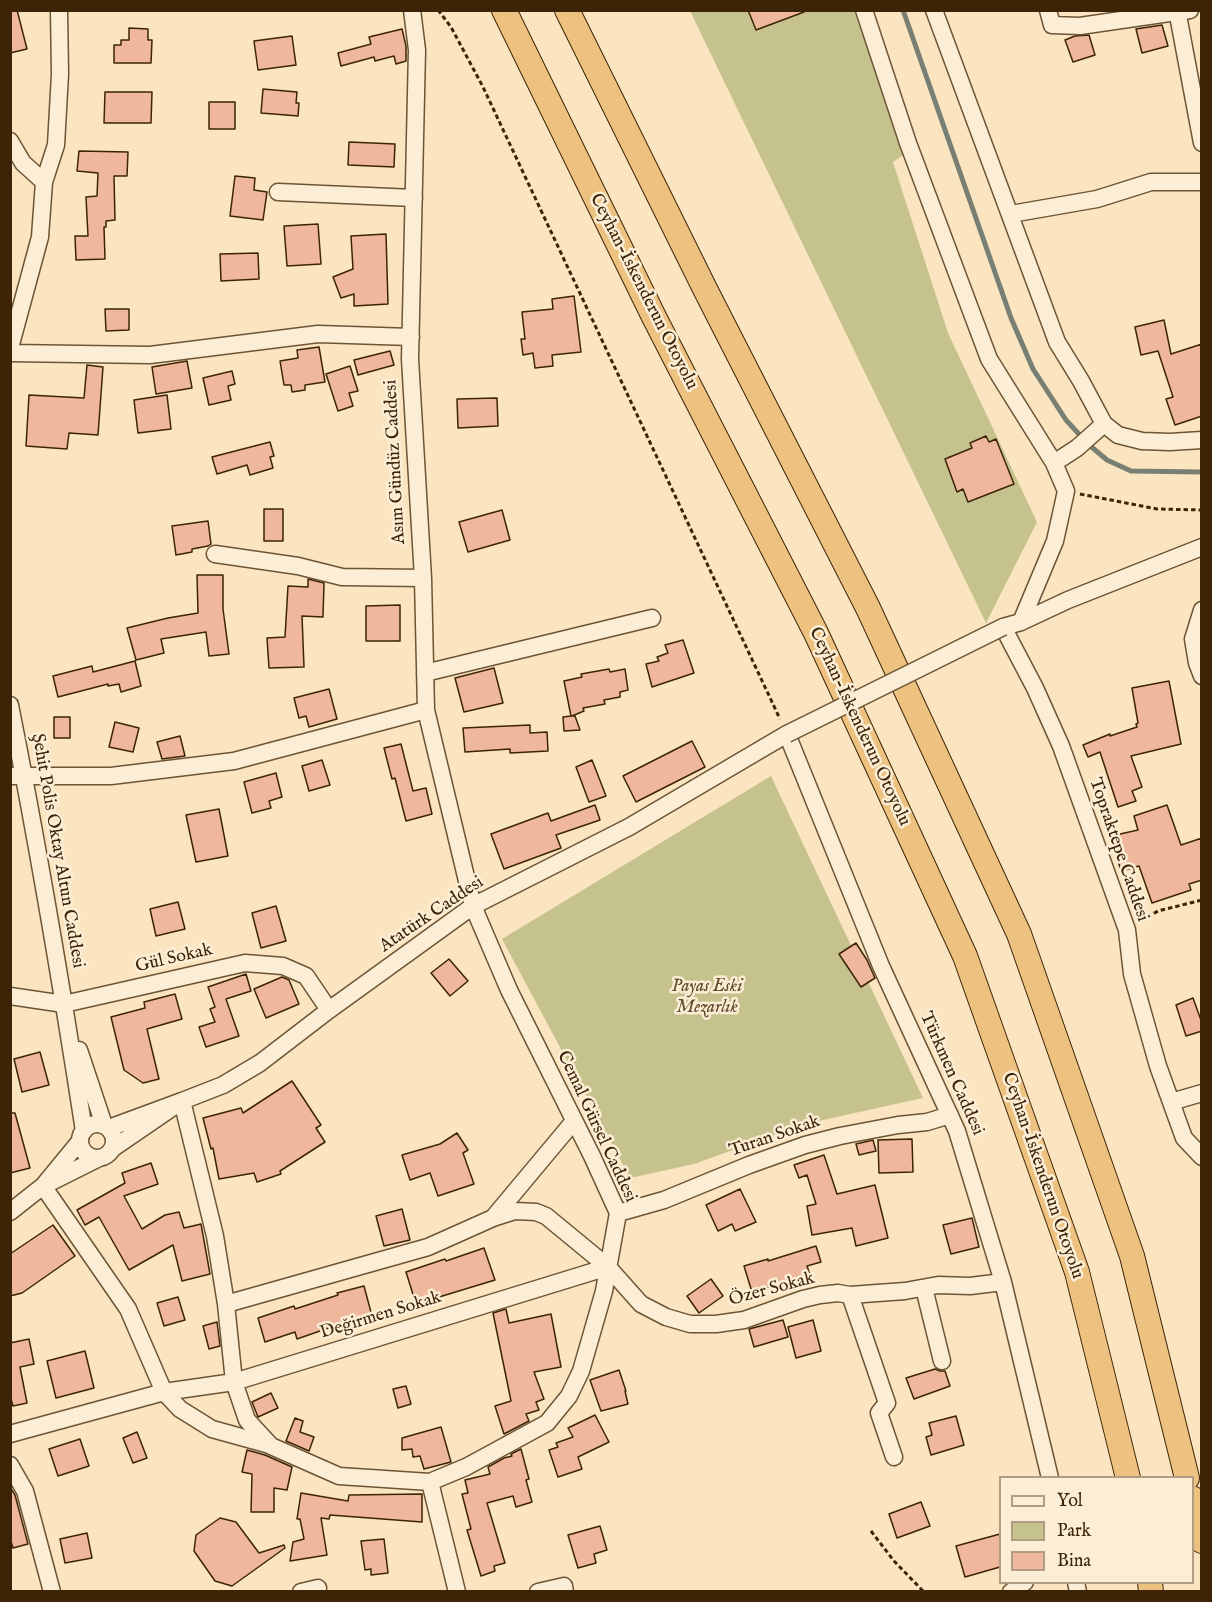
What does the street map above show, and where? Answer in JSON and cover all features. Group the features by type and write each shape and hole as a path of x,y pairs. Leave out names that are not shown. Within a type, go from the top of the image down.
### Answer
{"highway":[{"name":"Ceyhan-İskenderun Otoyolu","path":"504,10 653,315 816,633 965,956 1077,1272 1128,1476"},
{"path":"567,10 705,289 868,608 1019,934 1132,1256 1187,1476"},
{"path":"1194,1507 1202,1541"}],"street":[{"path":"10,348 40,237 44,182 56,145 60,74 59,10"},
{"name":"Asım Gündüz Caddesi","path":"412,10 417,50 410,359 423,578 426,710 473,906"},
{"path":"864,10 908,143 989,359 1054,463 1066,491 1055,541 1021,622"},
{"path":"934,10 1057,342 1082,381 1099,428 1142,441 1202,440"},
{"path":"1048,10 1052,25 1080,26 1181,11 1202,143"},
{"path":"10,141 23,163 44,182"},
{"path":"1011,214 1097,200 1151,182 1202,182"},
{"path":"278,192 414,198"},
{"path":"10,353 150,356 318,334 411,338"},
{"path":"1054,463 1077,448 1099,428"},
{"name":"Atatürk Caddesi","path":"10,1212 43,1186 105,1153 182,1101 223,1085 260,1063 473,906 629,827 788,735 1003,627 1021,622 1068,600 1202,548"},
{"path":"215,554 298,566 342,577 423,578"},
{"path":"1202,610 1193,639 1197,663 1202,675"},
{"path":"425,673 652,618"},
{"name":"Topraktepe Caddesi","path":"1003,627 1035,688 1061,746 1127,930 1132,974 1158,1066 1185,1138 1202,1157"},
{"name":"Şehit Polis Oktay Altun Caddesi","path":"10,705 17,776 64,1004 82,1136"},
{"path":"17,776 111,776 234,761 426,710"},
{"name":"Türkmen Caddesi","path":"788,735 881,966 957,1131 1003,1282 1050,1476"},
{"name":"Cemal Gürsel Caddesi","path":"182,1101 215,1236 226,1304 234,1382 247,1420 272,1446 339,1476 430,1482 466,1467 547,1423 569,1396 581,1371 604,1291 618,1213 509,990 473,906"},
{"name":"Gül Sokak","path":"10,996 64,1004 245,963 283,966 306,976 329,1010"},
{"name":"Şehit Polis Oktay Altun Caddesi","path":"64,1004 106,1126"},
{"path":"1171,1102 1202,1093"},
{"path":"182,1101 106,1126 93,1124 43,1186 128,1309 164,1392 180,1409 212,1429 272,1446"},
{"name":"Turan Sokak","path":"618,1213 664,1200 805,1145 898,1125 927,1122 950,1115"},
{"path":"493,1218 574,1121"},
{"path":"82,1136 84,1151 93,1157 105,1153 114,1138 106,1126"},
{"name":"Özer Sokak","path":"226,1304 428,1247 493,1218 515,1211 536,1212 546,1216 608,1267 641,1304 666,1317 690,1324 716,1324 744,1320 803,1299 838,1293 850,1295 905,1291 938,1285 970,1286 1003,1282"},
{"name":"Değirmen Sokak","path":"10,1434 164,1392 234,1382 608,1267"},
{"path":"924,1288 942,1360"},
{"path":"850,1295 887,1403 879,1413 894,1457"},
{"path":"10,1465 25,1491 52,1592"},
{"path":"430,1482 457,1592"},
{"path":"538,1592 564,1586 565,1592"}],"path":[{"path":"438,10 451,27 483,87 788,735"},
{"path":"1066,491 1157,509 1202,510"},
{"path":"1127,930 1158,911 1202,900"},
{"path":"871,1531 894,1561 924,1592"}],"green space":[{"path":"690,11 854,11 905,154 893,162 948,333 1037,522 986,623"},
{"name":"Payas Eski Mezarlık","path":"771,776 923,1098 805,1124 694,1164 630,1178 502,939"}],"building":[{"path":"10,10 17,10 27,49 10,53"},
{"path":"748,10 804,10 804,12 756,30"},
{"path":"1162,25 1168,46 1142,53 1136,29"},
{"path":"129,28 148,29 148,40 152,40 151,63 114,63 114,45 121,45 121,40 129,40"},
{"path":"402,29 406,46 406,61 396,64 394,56 375,61 374,57 341,66 338,53 371,44 369,37"},
{"path":"1089,35 1095,55 1073,62 1065,40 1075,36"},
{"path":"292,36 296,65 258,70 254,41"},
{"path":"263,89 297,92 298,116 261,113"},
{"path":"105,92 152,92 151,123 104,123"},
{"path":"209,102 235,102 235,129 209,129"},
{"path":"349,142 395,144 394,167 348,165"},
{"path":"79,151 128,152 127,176 114,176 115,220 106,221 106,227 104,227 105,259 76,260 75,236 88,236 86,197 97,196 98,173 77,171"},
{"path":"235,176 255,178 254,190 267,192 263,220 230,216"},
{"path":"318,224 321,264 287,266 284,226"},
{"path":"386,234 388,304 354,306 354,294 341,298 333,277 353,269 351,236"},
{"path":"258,253 259,279 221,281 220,254"},
{"path":"574,296 581,352 552,355 553,366 535,368 533,353 523,355 521,339 525,339 522,312 553,309 552,299"},
{"path":"105,309 129,309 129,330 106,331"},
{"path":"1164,320 1171,354 1202,344 1202,416 1175,425 1166,399 1173,397 1158,351 1141,355 1135,327"},
{"path":"319,347 325,382 305,385 305,390 292,392 291,385 284,385 280,361 298,358 297,350"},
{"path":"390,351 394,365 358,375 354,360"},
{"path":"187,361 192,388 156,394 152,367"},
{"path":"87,365 103,367 98,435 69,433 67,449 26,446 29,395 84,398"},
{"path":"350,366 358,391 349,393 353,406 338,411 326,374"},
{"path":"232,371 235,384 228,386 231,400 209,405 203,378"},
{"path":"167,395 171,429 138,433 134,400"},
{"path":"497,398 498,426 458,428 457,399"},
{"path":"986,436 989,442 996,439 1014,484 968,502 963,489 957,492 945,459 972,448 970,443"},
{"path":"270,442 274,456 270,457 273,468 250,475 247,465 217,474 212,457"},
{"path":"264,509 283,509 283,541 264,541"},
{"path":"502,510 510,540 468,552 459,522"},
{"path":"208,521 211,544 192,549 192,552 176,555 172,526"},
{"path":"197,575 223,575 223,609 229,654 209,656 206,632 161,639 164,653 136,660 127,628 198,613"},
{"path":"308,579 324,583 323,617 302,616 304,667 269,668 267,638 285,637 288,586 308,587"},
{"path":"400,605 400,641 366,641 366,606"},
{"path":"683,640 694,673 652,687 646,664 659,661 657,657 668,653 665,645"},
{"path":"135,661 141,686 121,692 119,684 108,686 108,684 58,697 53,676 92,666 93,672"},
{"path":"494,668 503,703 464,712 455,678"},
{"path":"609,669 610,672 625,669 628,690 620,692 620,697 604,700 605,704 583,708 584,711 572,716 575,716 580,730 564,731 563,717 571,716 564,681 582,677 581,674"},
{"path":"1169,681 1181,744 1131,756 1142,787 1132,791 1136,801 1118,807 1100,752 1088,757 1083,745 1110,734 1110,736 1137,727 1132,688"},
{"path":"329,689 337,719 309,727 306,716 299,718 294,698"},
{"path":"54,717 70,717 70,738 54,738"},
{"path":"115,722 139,728 133,752 109,747"},
{"path":"530,725 530,733 547,732 548,751 510,753 510,749 465,752 463,728"},
{"path":"180,736 185,756 162,759 157,742"},
{"path":"692,741 705,767 636,802 623,776"},
{"path":"401,744 413,791 426,788 432,814 406,821 395,778 392,779 384,748"},
{"path":"322,760 330,785 309,791 302,766"},
{"path":"592,760 606,796 589,802 576,767"},
{"path":"276,773 282,797 269,801 271,808 252,813 244,782"},
{"path":"595,805 600,820 556,835 561,848 504,869 491,834 548,813 551,821"},
{"path":"1167,805 1181,845 1202,838 1202,880 1189,884 1191,890 1152,903 1139,866 1121,871 1111,836 1138,830 1134,816"},
{"path":"219,809 228,856 196,862 186,815"},
{"path":"178,902 185,929 156,936 150,909"},
{"path":"276,906 286,941 261,948 252,913"},
{"path":"856,943 875,978 861,987 839,954"},
{"path":"449,959 468,981 450,996 431,973"},
{"path":"246,974 251,991 226,999 239,1036 206,1047 199,1027 215,1022 210,1009 215,1007 208,987"},
{"path":"282,977 289,980 299,1004 266,1018 254,989"},
{"path":"175,994 182,1019 147,1029 159,1079 143,1083 124,1070 111,1017 145,1008 144,1002"},
{"path":"1193,998 1202,1023 1202,1031 1186,1036 1176,1005"},
{"path":"40,1052 49,1085 22,1092 14,1059"},
{"path":"292,1081 321,1125 316,1128 325,1142 280,1171 281,1174 257,1182 254,1173 219,1179 213,1148 211,1149 203,1118 241,1108 243,1113"},
{"path":"10,1113 15,1113 30,1168 10,1173"},
{"path":"457,1133 468,1150 463,1153 474,1184 438,1196 430,1173 410,1180 402,1155 440,1144"},
{"path":"912,1139 913,1172 879,1173 878,1140"},
{"path":"873,1140 876,1151 859,1155 856,1144"},
{"path":"824,1155 837,1194 875,1185 888,1238 856,1246 852,1228 812,1235 807,1206 816,1204 807,1175 799,1178 794,1165"},
{"path":"151,1163 158,1184 124,1196 142,1229 165,1215 179,1212 184,1228 201,1224 210,1274 182,1281 173,1245 129,1270 99,1217 85,1225 77,1210 125,1183 122,1173"},
{"path":"740,1189 756,1222 735,1231 732,1224 718,1231 706,1205"},
{"path":"402,1209 410,1240 384,1246 376,1216"},
{"path":"972,1218 979,1247 951,1254 943,1225"},
{"path":"53,1225 75,1256 22,1293 10,1296 10,1254"},
{"path":"816,1246 821,1262 807,1266 810,1275 752,1292 744,1266"},
{"path":"484,1248 495,1280 416,1304 406,1272"},
{"path":"711,1279 723,1296 699,1313 687,1296"},
{"path":"364,1286 372,1316 297,1339 295,1332 265,1342 258,1318 294,1306 295,1309 338,1295 337,1293"},
{"path":"178,1297 185,1320 164,1326 157,1303"},
{"path":"506,1309 509,1323 551,1314 561,1367 534,1372 544,1399 536,1402 539,1410 526,1414 529,1421 504,1434 495,1406 511,1401 493,1313"},
{"path":"783,1320 788,1337 754,1347 749,1329"},
{"path":"813,1320 821,1351 796,1358 788,1327"},
{"path":"217,1322 220,1346 209,1349 203,1326"},
{"path":"29,1339 34,1364 20,1367 27,1403 13,1406 10,1395 10,1343"},
{"path":"85,1351 94,1388 56,1398 47,1361"},
{"path":"935,1369 945,1371 950,1386 914,1399 906,1378"},
{"path":"619,1370 628,1404 601,1411 590,1380"},
{"path":"406,1386 411,1404 398,1408 393,1389"},
{"path":"271,1393 278,1408 258,1417 252,1402"},
{"path":"595,1415 609,1442 578,1457 582,1469 558,1477 549,1450 558,1447 556,1443 573,1437 568,1428"},
{"path":"956,1416 964,1445 931,1455 926,1437 932,1435 929,1423"},
{"path":"295,1418 303,1421 300,1432 314,1437 309,1451 286,1441"},
{"path":"441,1427 451,1462 424,1469 420,1456 413,1457 412,1449 402,1450 402,1438"},
{"path":"137,1432 147,1458 133,1463 123,1438"},
{"path":"80,1439 89,1466 58,1476 49,1449"},
{"path":"521,1449 532,1502 516,1507 513,1496 487,1503 505,1563 494,1566 495,1571 481,1576 467,1530 471,1529 462,1494 468,1493 465,1480 490,1474 488,1467 512,1456 511,1454"},
{"path":"247,1450 292,1467 287,1490 274,1488 274,1512 251,1512 252,1474 242,1472"},
{"path":"10,1487 15,1495 28,1544 13,1548 10,1538"},
{"path":"301,1493 348,1501 349,1495 422,1494 422,1522 330,1515 329,1519 321,1518 327,1555 290,1561 293,1542 304,1539 300,1519 297,1519"},
{"path":"921,1502 930,1526 897,1538 889,1514"},
{"path":"220,1518 236,1522 259,1553 284,1545 285,1548 232,1586 215,1581 194,1551 196,1535"},
{"path":"600,1526 607,1550 594,1554 596,1563 578,1568 568,1535"},
{"path":"87,1533 92,1558 65,1563 60,1539"},
{"path":"999,1534 999,1567 965,1577 956,1546"},
{"path":"384,1539 388,1573 371,1575 371,1569 365,1570 361,1541"}],"waterway":[{"path":"903,10 1011,318 1033,369 1066,420 1088,444 1107,460 1131,471 1202,472"}]}
